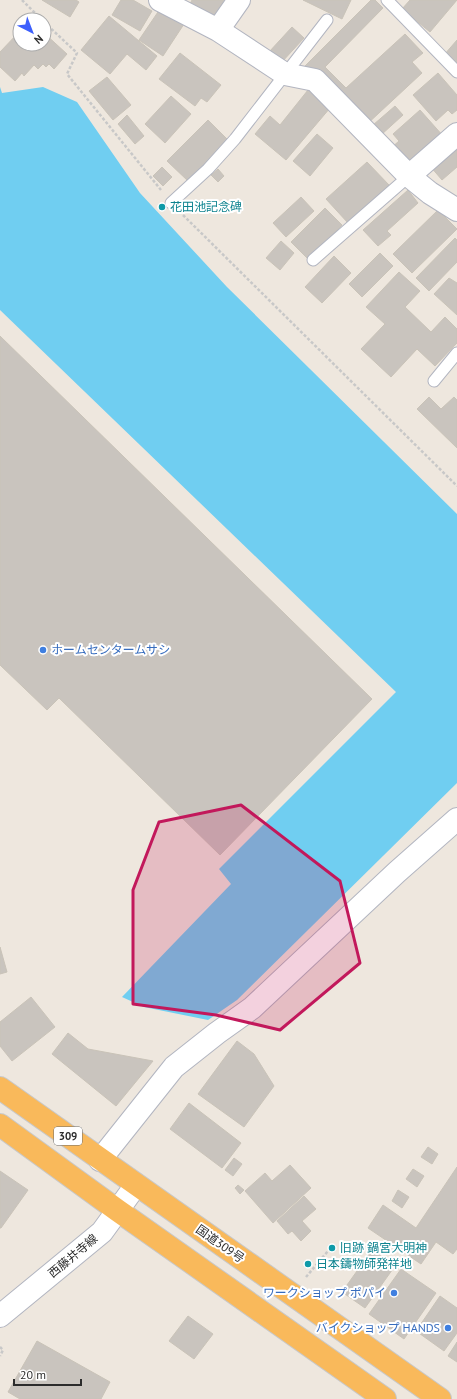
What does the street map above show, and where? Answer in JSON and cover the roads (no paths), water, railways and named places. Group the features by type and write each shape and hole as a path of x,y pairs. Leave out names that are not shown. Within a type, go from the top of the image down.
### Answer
{"highway":[{"name":"国道309号","path":"0,1088 440,1399"},
{"name":"309","path":"0,1125 117,1210 385,1399"}],"street":[{"path":"160,0 218,30 285,74 315,80 409,176 430,193 457,210"},
{"path":"218,30 239,0"},
{"path":"409,176 457,134"},
{"path":"100,1160 174,1067 252,1008 397,872 457,819"},
{"name":"西藤井寺線","path":"0,1316 102,1232 136,1185"}],"lane":[{"path":"387,0 457,72"},
{"path":"171,203 208,169 236,140 327,20"},
{"path":"313,260 409,176"},
{"path":"434,381 457,353"}],"water":[{"path":"0,87 2,93 43,87 77,102 140,193 227,287 457,514 457,783 237,1000 208,1020 144,1007 122,997 231,884 219,869 396,692 0,310"}],"place":[{"name":"花田池記念碑","path":"162,207"},
{"name":"ホームセンタームサシ","path":"43,650"},
{"name":"旧跡 鍋宮大明神","path":"332,1248"},
{"name":"日本鑄物師発祥地","path":"308,1264"},
{"name":"ワークショップ ポパイ","path":"394,1293"},
{"name":"バイクショップ HANDS","path":"448,1328"}]}
